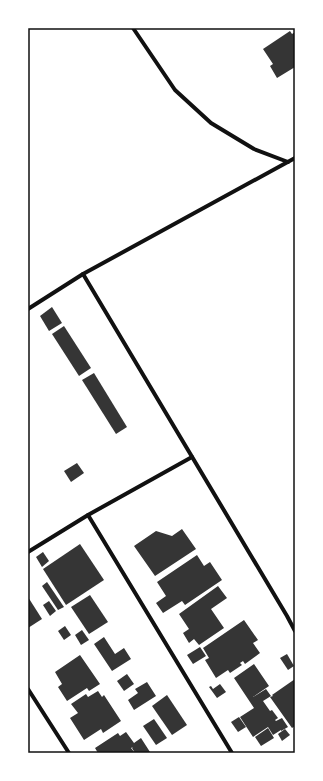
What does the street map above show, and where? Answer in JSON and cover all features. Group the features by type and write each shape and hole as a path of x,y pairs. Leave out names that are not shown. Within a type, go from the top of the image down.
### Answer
{"street":[{"path":"133,28 175,90 211,123 254,148 288,162"},
{"path":"28,309 83,274 295,158"},
{"path":"83,274 295,631"},
{"path":"28,552 88,515 192,457"},
{"path":"88,515 232,753"},
{"path":"28,689 69,753"}],"building":[{"path":"290,31 292,34 295,32 295,67 277,78 270,66 273,64 263,49"},
{"path":"52,307 62,323 49,331 40,316"},
{"path":"64,326 91,368 79,376 52,334"},
{"path":"94,373 127,427 116,434 82,380"},
{"path":"77,463 84,473 71,482 64,471"},
{"path":"182,529 196,549 155,576 134,546 156,531 172,536"},
{"path":"80,544 104,580 66,605 43,569"},
{"path":"43,552 49,561 42,567 36,557"},
{"path":"197,555 204,566 210,562 222,580 185,605 182,601 163,613 156,603 166,596 157,582"},
{"path":"47,582 64,607 58,610 42,586"},
{"path":"218,586 227,598 211,609 224,628 199,645 194,639 189,643 183,633 189,629 179,614"},
{"path":"90,595 108,622 89,634 71,607"},
{"path":"28,597 42,619 28,628"},
{"path":"49,601 56,611 50,616 43,605"},
{"path":"244,620 258,640 253,643 260,653 245,664 243,661 240,663 242,665 230,673 228,670 216,678 205,660 209,658 203,648"},
{"path":"65,626 71,635 64,640 58,631"},
{"path":"82,630 89,640 81,645 75,635"},
{"path":"104,637 115,654 124,648 131,659 112,671 94,644"},
{"path":"200,647 206,656 193,664 187,655"},
{"path":"287,654 294,666 288,670 280,658"},
{"path":"80,655 100,684 89,691 87,688 67,701 58,687 62,684 55,672"},
{"path":"254,664 269,686 253,697 266,689 271,696 263,701 270,711 272,710 278,718 275,720 276,721 282,718 288,727 273,735 268,727 253,737 240,717 254,708 234,678"},
{"path":"127,674 134,684 124,691 117,681"},
{"path":"295,679 295,726 292,728 270,697"},
{"path":"147,682 156,696 134,710 128,700 138,693 135,689"},
{"path":"220,684 226,692 217,698 209,687 211,686 213,689"},
{"path":"98,691 102,697 104,695 121,721 103,733 101,729 84,740 70,718 78,713 71,704 86,694 88,697"},
{"path":"167,695 187,725 172,735 152,706"},
{"path":"239,717 246,727 238,732 231,722"},
{"path":"154,719 167,738 156,745 143,726"},
{"path":"268,728 274,738 261,746 255,737"},
{"path":"285,729 290,735 282,741 278,734"},
{"path":"126,732 134,743 141,738 150,753 135,753 98,753 95,748 118,733 120,736"}]}
